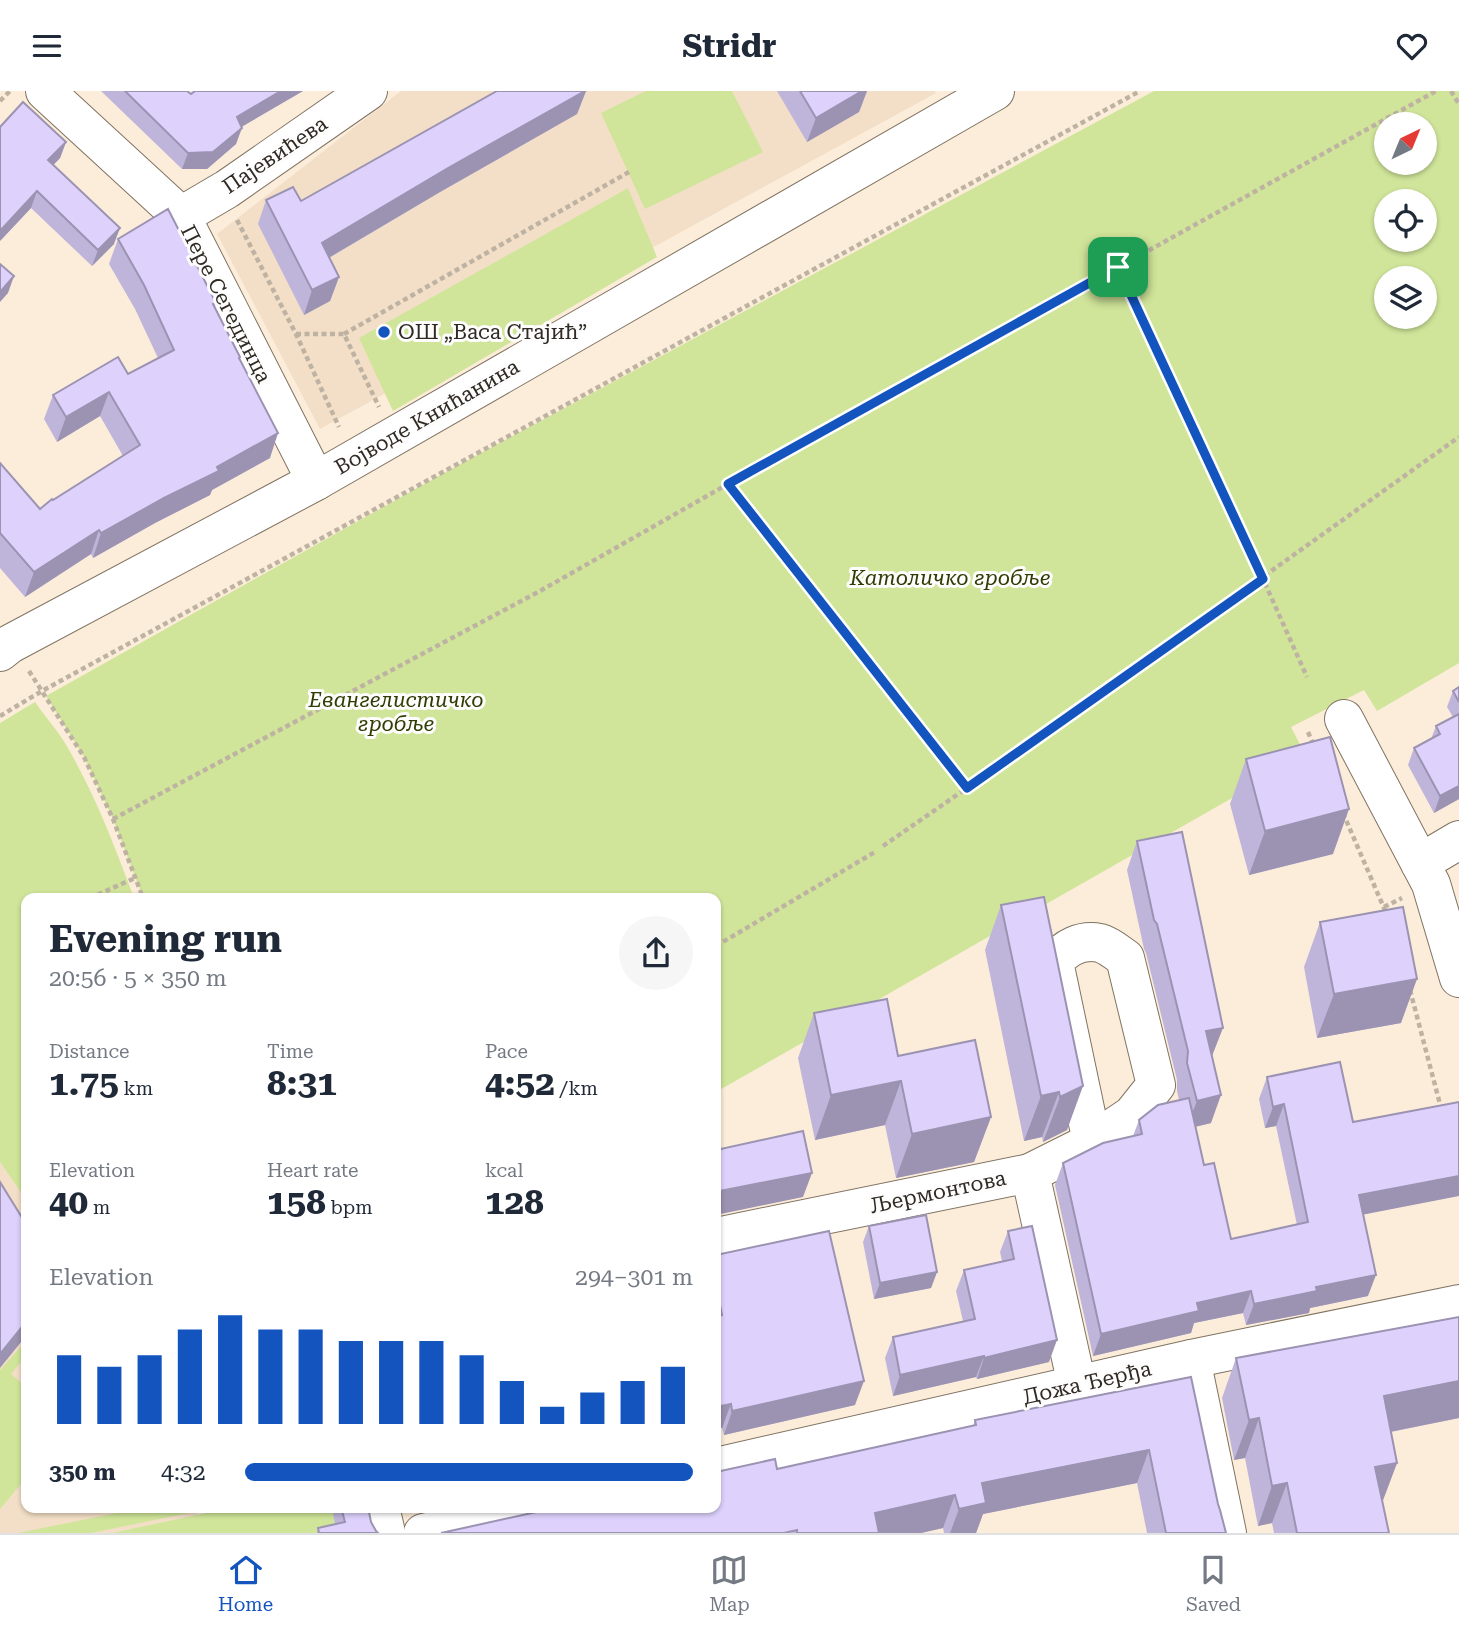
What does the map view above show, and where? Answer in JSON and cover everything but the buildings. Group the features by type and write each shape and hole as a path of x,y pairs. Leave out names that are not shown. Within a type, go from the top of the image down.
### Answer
{"street":[{"name":"Пере Сегединца","path":"45,91 181,216 316,481"},
{"name":"Пајевићева","path":"181,216 226,189 368,91"},
{"name":"Војводе Книћанина","path":"3,642 316,481 990,92"},
{"path":"1344,719 1432,884 1459,978"},
{"path":"1420,863 1459,840"},
{"path":"1030,1173 1092,1142"},
{"name":"Љермонтова","path":"721,1236 1030,1173 1077,1385"},
{"name":"Дожа Ђерђа","path":"721,1466 1191,1359 1459,1304"},
{"path":"1191,1359 1227,1533"},
{"path":"381,1513 386,1533"},
{"path":"423,1533 512,1513"}],"path":[{"path":"0,101 10,91"},
{"path":"0,716 1140,91"},
{"path":"113,819 540,591 1436,91"},
{"path":"1451,91 1459,104"},
{"path":"296,334 344,334 629,172"},
{"path":"237,220 296,334 339,427"},
{"path":"1118,267 1307,677"},
{"path":"344,334 382,414"},
{"path":"883,846 1263,579 1459,437"},
{"path":"728,484 967,788"},
{"path":"3,642 42,691 84,757 113,819 141,893"},
{"path":"1308,732 1319,757"},
{"path":"1341,807 1388,919"},
{"path":"721,943 875,852"},
{"path":"101,893 135,878"},
{"path":"1408,980 1441,1108 1450,1108"}],"shaded area":[{"name":"ОШ „Васа Стајић”","path":"401,91 936,93 320,429 217,234"},
{"path":"0,1162 21,1193 21,1513 197,1513 112,1533 0,1533"}],"green space":[{"path":"646,91 732,91 763,152 645,209 601,113"},
{"name":"Католичко гробље","path":"1154,91 1459,91 1459,663 1377,711 1364,690 1291,727 1306,756 721,1089 721,893 141,893 113,819 84,757 46,696 453,468"},
{"path":"628,188 657,257 393,411 359,338"},
{"path":"35,702 65,744 88,786 132,893 21,893 21,1193 0,1162 0,723"},
{"path":"21,1347 21,1362 11,1374 21,1383 21,1484 0,1509 0,1370"},
{"path":"117,1513 189,1513 91,1533 18,1533"},
{"path":"206,1513 359,1513 364,1533 112,1533"}],"place":[{"name":"ОШ „Васа Стајић”","path":"384,332"}],"route":[{"path":"1118,267 1263,579 967,788 728,484 1118,267"}],"park label":[{"name":"Евангелистичко гробље","path":"396,712"}]}
